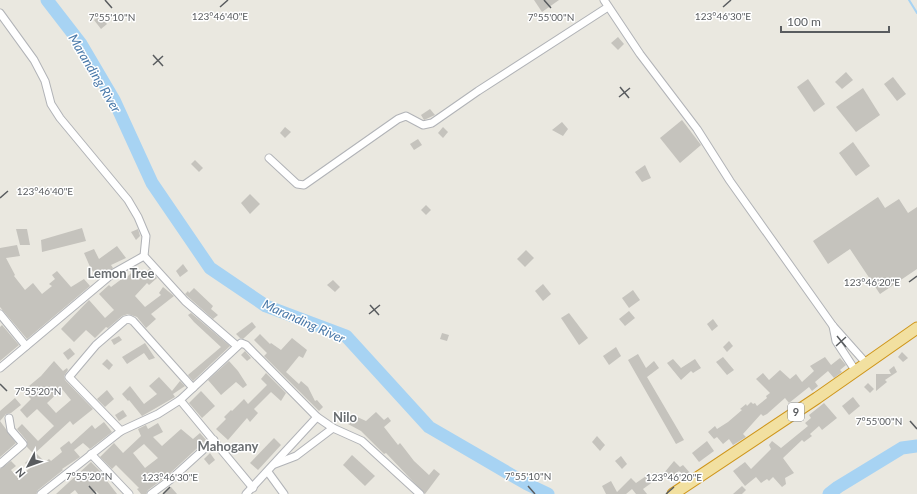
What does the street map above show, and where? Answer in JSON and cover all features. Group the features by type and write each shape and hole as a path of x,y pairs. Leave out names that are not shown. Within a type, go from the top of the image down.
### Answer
{"highway":[{"name":"9","path":"673,494 817,398 917,328"}],"street":[{"path":"604,0 640,54 697,129 730,181 833,326 866,363"},
{"path":"269,158 297,184 304,185 398,119 406,116 423,125 432,123 478,91 608,7"},
{"path":"0,13 34,60 45,81 51,104 60,118 128,200 138,217 146,236 144,256 184,301 237,346"},
{"path":"0,368 112,274 144,256"},
{"path":"0,314 26,346"},
{"path":"121,431 69,377 96,345 125,320 129,319 133,321 193,388"},
{"path":"833,326 836,341 855,370"},
{"path":"41,494 121,431 158,414 180,400 241,343 246,345 317,417 333,428 362,441 420,494"},
{"path":"180,400 252,488"},
{"path":"246,494 268,472 317,417"},
{"path":"0,464 23,444 11,430 9,418"},
{"path":"275,464 296,456 333,428"},
{"path":"151,494 170,480 214,440"},
{"path":"91,454 129,494"},
{"path":"268,472 284,494"}],"building":[{"path":"534,0 559,0 542,12"},
{"path":"100,16 107,24 101,29 94,20"},
{"path":"618,37 624,44 618,50 611,43"},
{"path":"846,72 853,80 842,89 835,82"},
{"path":"893,77 906,94 897,101 884,84"},
{"path":"808,79 825,104 814,112 797,87"},
{"path":"863,88 880,115 856,132 836,107"},
{"path":"430,109 435,115 424,120 421,115"},
{"path":"682,120 701,145 680,163 660,138"},
{"path":"562,122 568,129 563,136 552,130"},
{"path":"285,127 291,132 285,138 280,133"},
{"path":"443,127 448,132 443,138 438,133"},
{"path":"418,139 422,145 414,150 410,144"},
{"path":"853,142 870,166 856,176 839,153"},
{"path":"195,160 203,168 199,172 191,164"},
{"path":"645,165 651,178 642,182 635,172"},
{"path":"250,194 260,204 250,214 241,203"},
{"path":"878,197 885,208 899,199 908,213 917,207 917,269 880,294 850,249 828,264 813,241"},
{"path":"426,205 431,210 426,215 421,210"},
{"path":"82,228 86,241 42,252 41,240"},
{"path":"16,229 27,229 30,245 20,245"},
{"path":"138,229 140,236 136,240 131,232"},
{"path":"17,245 20,256 6,258 15,275 14,276 25,290 33,283 42,294 52,286 49,284 55,279 52,275 57,271 71,287 84,279 90,286 27,339 0,307 0,248"},
{"path":"117,246 126,258 111,265 113,268 99,278 91,269 84,253 94,249 99,259"},
{"path":"526,250 534,258 525,267 517,259"},
{"path":"183,264 188,271 180,277 176,271"},
{"path":"149,269 157,278 149,285 147,283 135,296 145,307 161,295 159,293 163,287 174,296 151,314 156,319 146,328 137,317 128,314 122,316 108,328 106,327 95,338 86,330 74,342 61,329 89,300 105,318 114,310 99,294 109,285 111,287 123,278 124,280 133,271 140,278"},
{"path":"333,280 340,287 335,292 327,285"},
{"path":"543,284 551,294 543,301 535,291"},
{"path":"194,288 213,306 211,309 218,315 213,319 185,294 188,291 189,293"},
{"path":"633,290 640,300 629,308 622,298"},
{"path":"629,311 635,318 625,326 619,319"},
{"path":"191,313 230,346 193,381 188,375 221,347 194,322 188,315"},
{"path":"569,313 588,338 579,345 561,318"},
{"path":"713,319 718,326 712,331 707,324"},
{"path":"252,322 256,327 243,339 236,334"},
{"path":"2,325 19,345 0,361 0,327"},
{"path":"442,333 449,335 447,341 440,339"},
{"path":"260,334 270,344 271,343 281,350 292,338 307,350 303,358 299,356 286,372 299,384 301,381 308,387 315,401 317,400 323,407 319,411 264,356 267,353 254,340"},
{"path":"119,336 122,340 114,345 111,340"},
{"path":"729,341 733,346 727,352 723,347"},
{"path":"145,343 155,358 149,360 144,353 127,364 122,357"},
{"path":"616,347 621,356 609,365 603,356"},
{"path":"70,348 75,354 68,360 63,353"},
{"path":"245,351 251,358 247,361 241,355"},
{"path":"902,352 908,358 903,362 898,357"},
{"path":"638,354 646,368 654,361 659,368 647,377 684,440 676,444 628,360"},
{"path":"723,357 734,370 727,375 716,362"},
{"path":"825,357 831,365 840,358 846,365 840,370 842,372 834,378 828,371 815,382 818,386 812,391 809,387 789,403 785,398 767,414 763,416 761,414 743,434 746,437 733,445 729,439 723,444 717,437 714,439 708,432 715,426 717,429 728,422 742,410 740,409 746,404 747,406 751,402 753,404 755,403 757,406 767,398 766,396 770,393 756,379 763,373 769,380 780,370 790,379 796,374 802,382 814,371 810,366"},
{"path":"107,359 113,365 109,370 102,364"},
{"path":"673,359 681,368 695,359 701,368 693,373 691,371 681,380 667,363"},
{"path":"54,361 63,371 67,368 68,370 64,376 65,380 93,409 73,425 70,421 34,454 27,447 27,441 17,429 22,424 38,441 54,426 37,409 27,418 20,410 31,399 23,391 41,376","holes":["62,389 71,400 56,413 47,403"]},
{"path":"229,361 247,385 243,388 236,382 221,395 208,380"},
{"path":"894,366 897,372 885,380 887,382 876,391 876,374 891,374 889,370"},
{"path":"266,373 286,393 281,401 271,392 254,409 258,413 250,422 247,418 228,440 216,429 226,419 224,417 231,410 232,411 244,399 248,404 267,385 261,379"},
{"path":"159,377 172,391 180,381 185,386 173,394 175,397 142,416 122,394 130,386 144,404 157,394 149,386"},
{"path":"868,383 874,389 870,393 864,387"},
{"path":"107,390 114,399 105,407 97,399"},
{"path":"201,391 215,406 202,418 189,403"},
{"path":"853,397 860,406 849,415 842,406"},
{"path":"15,398 21,405 11,413 6,414 0,421 0,411"},
{"path":"824,403 837,418 822,430 819,426 810,434 812,436 804,442 802,440 783,458 794,473 785,478 786,484 782,487 773,477 769,481 767,479 761,483 756,477 745,486 733,471 745,462 751,469 771,449 769,445 772,441 781,448 808,426 805,423 811,418 809,415"},
{"path":"123,410 127,416 119,421 115,415"},
{"path":"376,412 384,420 388,417 391,421 384,427 398,445 400,443 414,461 429,475 434,469 440,474 425,494 386,453 384,454 361,431 348,424 353,415 366,421"},
{"path":"0,421 16,443 0,457"},
{"path":"104,422 112,432 90,449 83,443 74,450 80,457 62,469 63,470 38,490 36,494 0,494 0,469 11,461 16,466 11,470 18,478 30,468 25,463 36,453 45,462 49,459 51,461 62,452 60,448 69,441 71,444 92,425 95,429"},
{"path":"158,423 163,432 153,437 162,446 181,429 193,439 200,433 206,440 167,476 148,490 146,494 141,494 137,489 139,488 116,465 112,469 100,457 114,443 123,453 141,436 138,429 146,425 148,429","holes":["144,444 158,458 145,468 133,453"]},
{"path":"597,436 605,445 600,451 592,442"},
{"path":"274,438 281,445 258,470 250,463"},
{"path":"707,441 714,451 699,462 692,453"},
{"path":"210,453 215,460 209,465 204,459"},
{"path":"352,455 375,476 365,486 343,465"},
{"path":"621,456 627,464 622,469 615,461"},
{"path":"674,461 680,467 683,465 691,474 685,478 679,471 670,479 664,473"},
{"path":"91,462 105,476 104,477 117,494 99,494 96,491 93,494 78,494 75,490 70,494 56,494"},
{"path":"649,474 654,481 643,489 647,494 636,494 632,489 626,494 606,494 602,486 611,481 617,492 631,478 636,483"},
{"path":"742,486 746,490 742,494 733,494"},
{"path":"171,487 177,494 163,494"}],"waterway":[{"name":"Maranding River","path":"47,0 81,44 114,100 152,183 210,268 266,306 346,336 429,427 527,484 548,494"},
{"path":"909,0 917,13"},
{"name":"Maranding River","path":"829,494 902,448 917,446"}],"district":[{"name":"Lemon Tree","path":"121,273"},
{"name":"Nilo","path":"345,417"},
{"name":"Mahogany","path":"228,446"}]}
